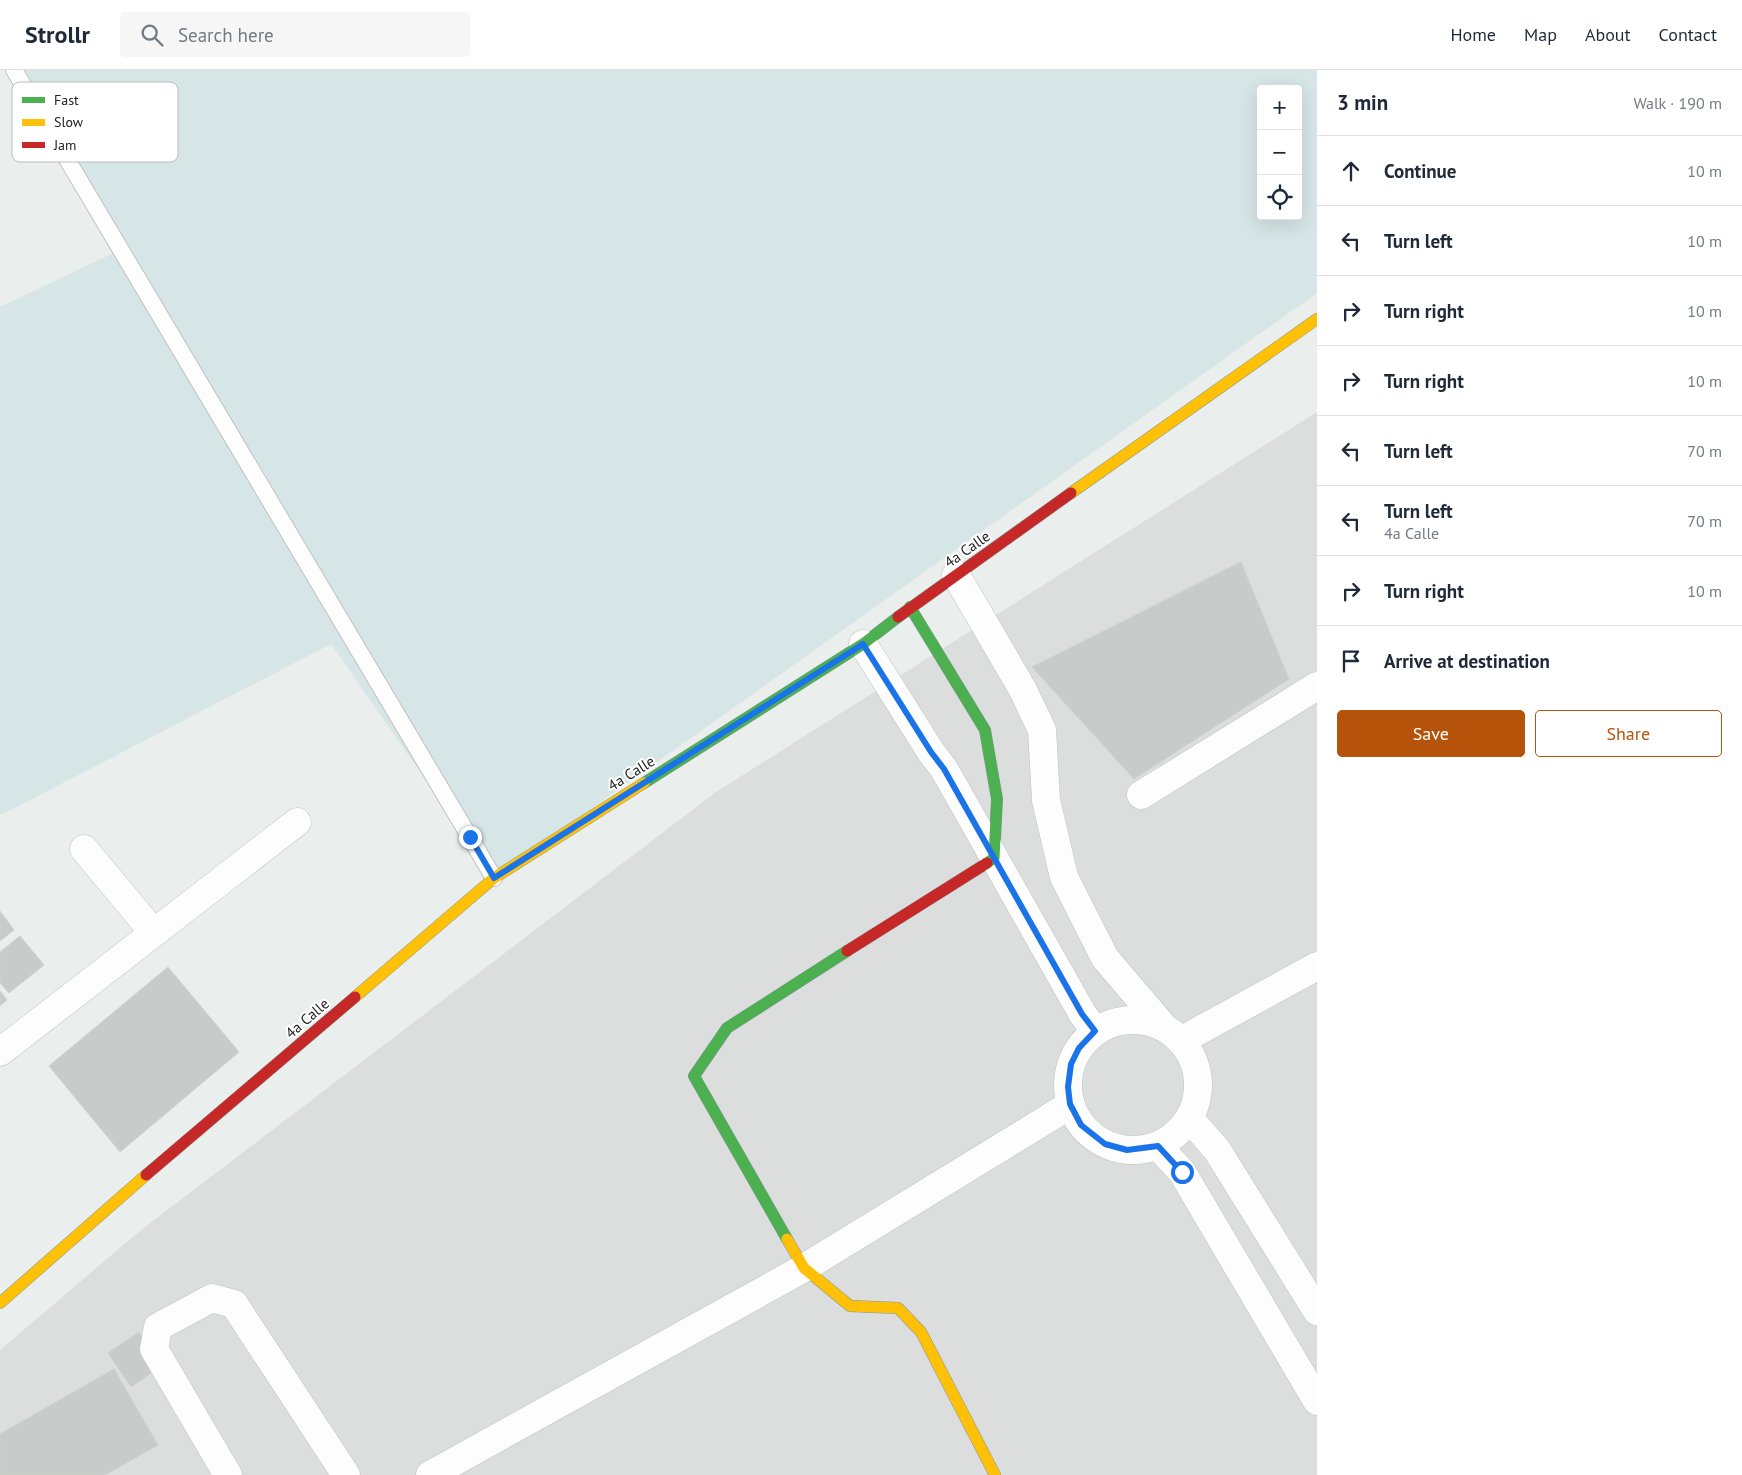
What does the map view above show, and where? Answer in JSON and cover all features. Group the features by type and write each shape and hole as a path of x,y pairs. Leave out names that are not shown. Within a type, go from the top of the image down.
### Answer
{"main road":[{"name":"4a Calle","path":"0,1303 109,1207 494,878 863,644 910,607 1317,319"},
{"path":"910,607 985,730 997,800 994,858 727,1028 694,1076 804,1268 850,1306 898,1308 921,1332 995,1475"}],"street":[{"path":"956,575 1023,690 1042,730 1046,800 1064,877 1105,958 1173,1033 1193,1056 1199,1078 1198,1097 1190,1119 1177,1133 1158,1146 1127,1150 1105,1144 1081,1125 1070,1104 1068,1087 1071,1064 1079,1048 1095,1031 1118,1021 1140,1020 1173,1033 1317,966"},
{"path":"863,644 931,752 944,769 1082,1014 1095,1031"},
{"path":"1140,795 1317,686"},
{"path":"0,1052 297,822"},
{"path":"84,849 154,933"},
{"path":"441,1472 804,1268 1070,1104"},
{"path":"1190,1119 1218,1150 1317,1311"},
{"path":"1158,1146 1182,1172 1317,1401"},
{"path":"228,1475 154,1349 158,1327 212,1298 234,1304 346,1475"}],"lane":[{"path":"14,70 21,82"},
{"path":"69,162 494,878"}],"shaded area":[{"path":"25,70 1317,70 1317,293 494,878 331,644 0,814 0,307 122,249 75,162 178,162 178,82 32,82"},
{"path":"1317,412 1317,1475 0,1475 0,1350 141,1230 716,792"}],"building":[{"path":"1241,562 1289,679 1134,779 1032,667"},
{"path":"0,911 14,930 0,941"},
{"path":"20,936 44,965 9,993 0,983 0,952"},
{"path":"168,967 239,1052 120,1152 49,1066"},
{"path":"0,991 7,1000 0,1006"},
{"path":"139,1332 161,1366 131,1387 108,1353"},
{"path":"114,1369 158,1445 105,1475 0,1475 0,1434"}],"traffic: fast":[{"path":"910,607 985,730 997,799 994,858 987,863"},
{"path":"644,783 863,644 898,617"},
{"path":"787,1239 694,1076 727,1028 847,951"}],"traffic: slow":[{"path":"1071,493 1317,319"},
{"path":"355,997 494,878 644,783"},
{"path":"0,1303 146,1175"},
{"path":"787,1239 804,1268 850,1306 898,1308 921,1332 995,1475"}],"traffic: jam":[{"path":"898,617 1071,493"},
{"path":"847,951 987,863"},
{"path":"146,1175 355,997"}],"route":[{"path":"470,837 494,878 863,644 931,752 944,769 1082,1014 1095,1031 1079,1048 1071,1064 1068,1087 1070,1104 1081,1125 1105,1144 1127,1150 1158,1146 1182,1172"}]}
